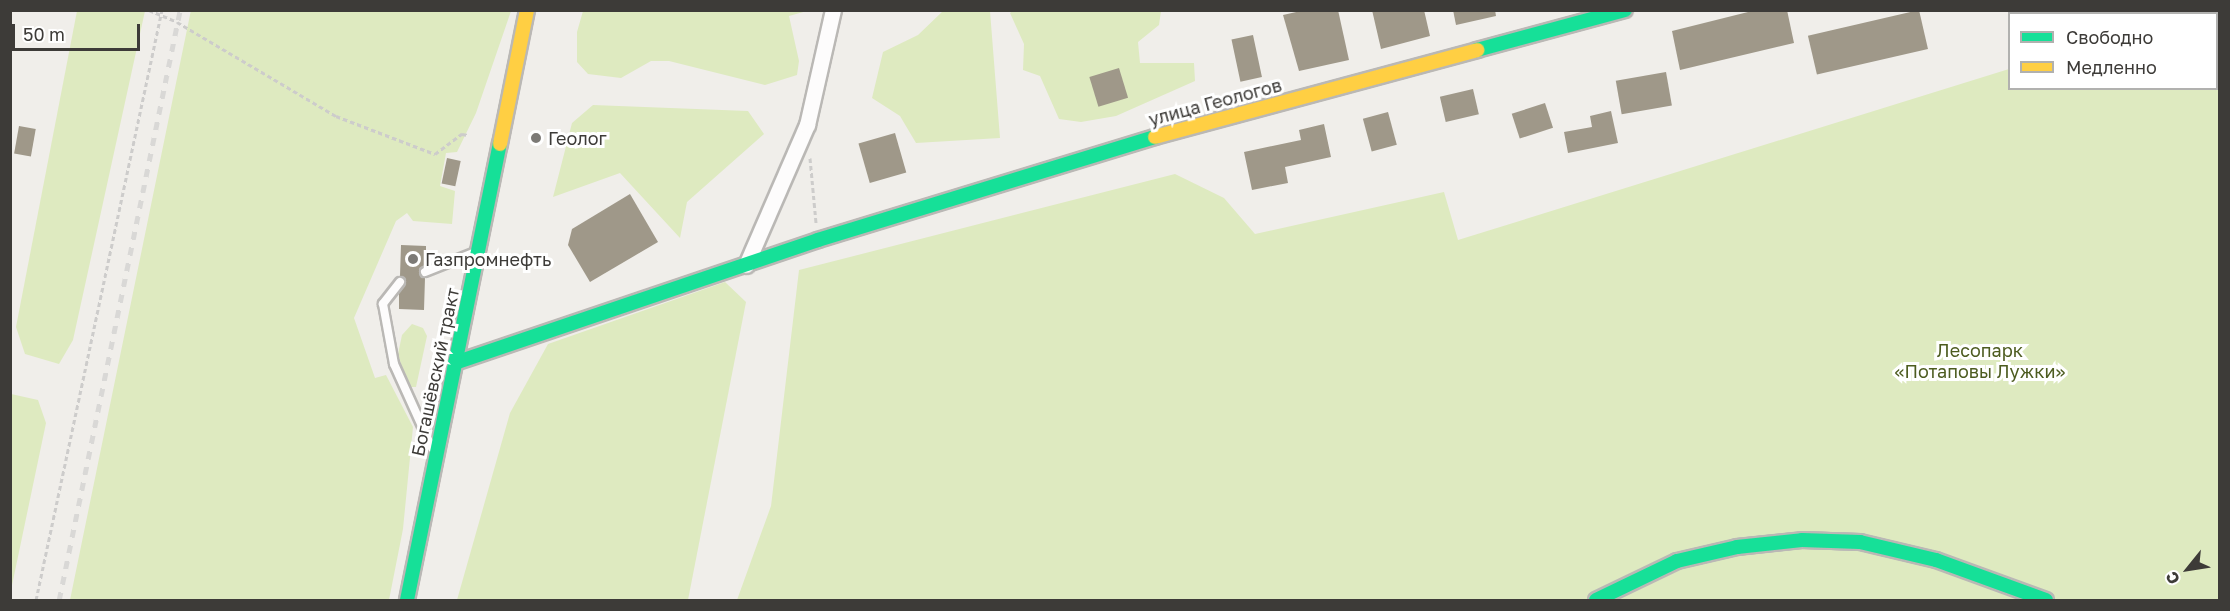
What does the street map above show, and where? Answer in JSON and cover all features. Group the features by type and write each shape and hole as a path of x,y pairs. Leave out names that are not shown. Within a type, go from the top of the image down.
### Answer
{"street":[{"name":"Богашёвский тракт","path":"407,600 527,10"},
{"path":"746,265 807,125 833,10"},
{"name":"улица Геологов","path":"455,363 818,240 1160,135 1625,10"},
{"path":"1596,600 1677,561 1737,547 1802,540 1860,542 1936,560 2046,600"}],"lane":[{"path":"425,272 477,251"},
{"path":"400,282 383,304 394,364 436,456"}],"path":[{"path":"149,10 161,13 336,116 435,154 462,134 468,135"},
{"path":"36,600 161,13"},
{"path":"807,125 818,240"}],"green space":[{"path":"191,10 511,11 476,113 457,152 446,153 440,186 455,191 452,224 413,221 407,213 396,221 354,318 375,378 386,375 413,427 403,529 389,600 70,600"},
{"path":"583,10 807,11 789,16 799,61 797,75 765,85 669,61 651,61 621,78 588,74 577,62 577,32"},
{"path":"1013,10 1161,11 1159,25 1138,42 1140,63 1194,63 1195,81 1116,116 1081,122 1059,119 1040,76 1023,70 1024,44 1010,13"},
{"path":"77,11 145,11 73,340 59,364 25,354 16,327"},
{"path":"943,11 990,11 1000,138 916,143 900,116 872,98 883,52 918,35"},
{"name":"Лесопарк «Потаповы Лужки»","path":"2219,28 2219,600 737,600 771,506 799,270 1175,174 1224,198 1255,234 1444,192 1458,240 2008,69 2008,90 2218,90"},
{"path":"593,105 748,111 764,134 687,202 680,238 620,173 553,197 572,123"},
{"path":"725,282 746,302 688,600 457,600 510,413 548,344"},
{"path":"412,324 423,328 427,336 416,387 407,387 398,354 402,335"},
{"path":"11,394 38,400 46,423 11,590"}],"building":[{"path":"1305,10 1338,10 1349,60 1299,71 1283,15"},
{"path":"1372,10 1424,10 1430,36 1381,49"},
{"path":"1453,10 1495,10 1496,16 1456,25"},
{"path":"1756,10 1787,10 1794,43 1680,70 1672,31"},
{"path":"1919,10 1928,49 1817,75 1808,36"},
{"path":"1253,35 1262,77 1240,82 1231,40"},
{"path":"1119,68 1128,98 1098,107 1089,77"},
{"path":"1666,72 1672,105 1622,114 1616,81"},
{"path":"1473,89 1479,114 1446,122 1440,97"},
{"path":"1545,103 1553,128 1520,139 1512,114"},
{"path":"1611,111 1618,143 1568,153 1564,132 1592,127 1590,116"},
{"path":"1388,112 1397,145 1372,152 1363,119"},
{"path":"1324,124 1331,157 1285,167 1288,183 1252,190 1244,152 1301,140 1299,130"},
{"path":"19,126 36,129 31,157 14,154"},
{"path":"895,133 906,172 870,183 858,143"},
{"path":"447,158 461,161 455,186 442,183"},
{"path":"630,194 658,242 590,282 568,245 572,229"},
{"name":"Газпромнефть","path":"401,245 426,246 426,265 419,272 425,278 424,310 399,309 399,293 406,282 400,276"}],"railway":[{"path":"59,600 180,10"}],"traffic: fast":[{"path":"1477,50 1625,10"},
{"path":"455,363 818,240 1155,137"},
{"path":"407,600 500,144"},
{"path":"1596,600 1677,561 1737,547 1802,540 1860,542 1936,560 2046,600"}],"traffic: slow":[{"path":"500,144 527,10"},
{"path":"1155,137 1477,50"}],"place":[{"name":"Геолог","path":"536,138"},
{"name":"Газпромнефть","path":"413,259"}]}
